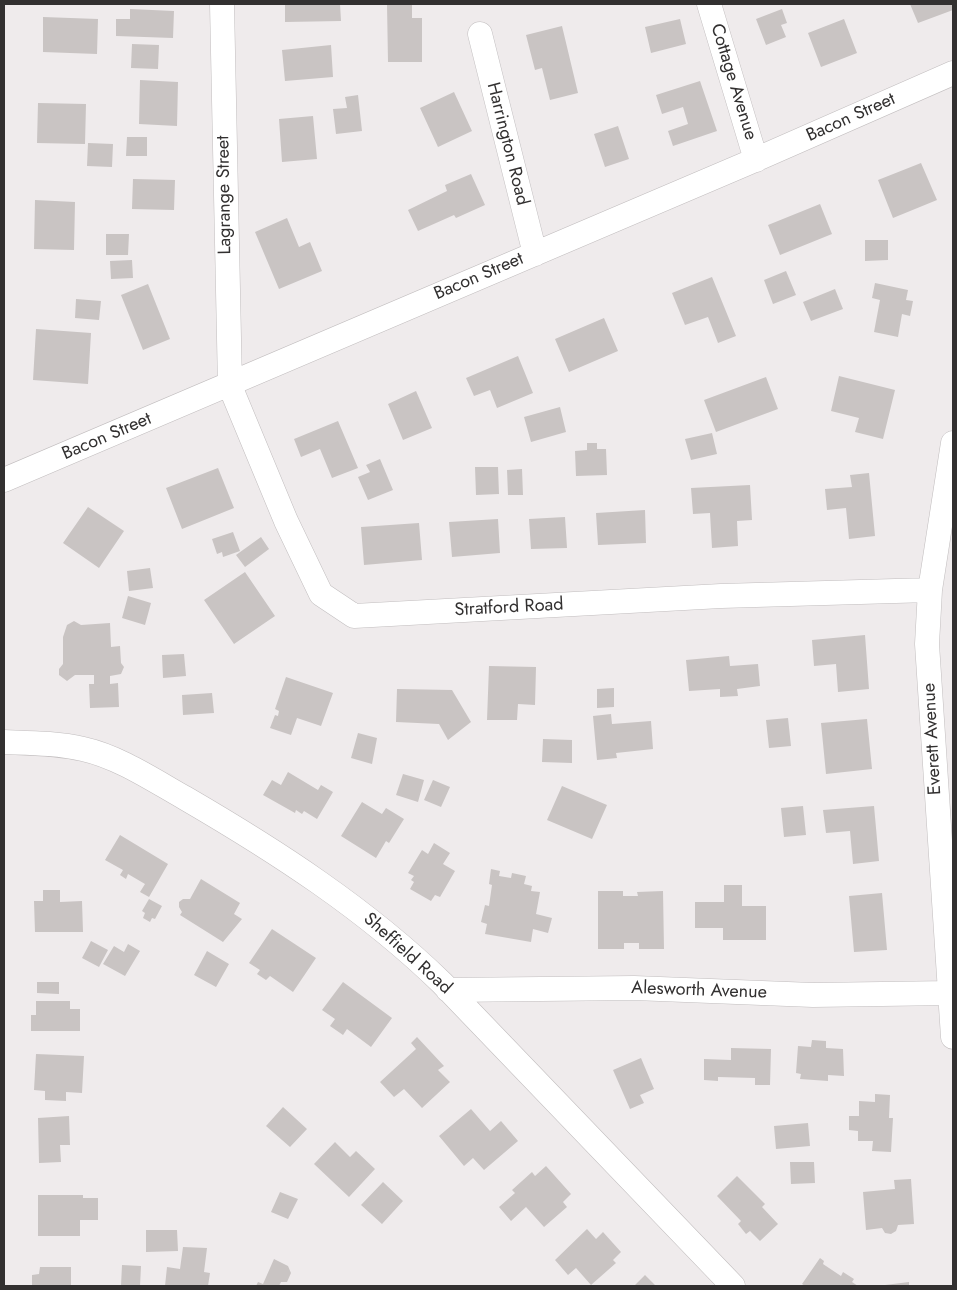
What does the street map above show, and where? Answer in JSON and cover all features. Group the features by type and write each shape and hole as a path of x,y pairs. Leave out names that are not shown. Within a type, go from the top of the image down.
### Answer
{"street":[{"name":"Lagrange Street","path":"222,4 230,386"},
{"name":"Cottage Avenue","path":"710,4 756,160"},
{"name":"Harrington Road","path":"480,34 535,254"},
{"name":"Bacon Street","path":"4,480 230,386 756,160 953,73"},
{"name":"Stratford Road","path":"230,386 286,522 321,594 354,616 721,596 930,590"},
{"name":"Everett Avenue","path":"953,443 930,590 927,644 953,1037"},
{"name":"Sheffield Road","path":"4,742 84,749 133,768 218,818 351,906 408,950 733,1286"},
{"name":"Alesworth Avenue","path":"448,990 634,988 813,995 950,994"}],"building":[{"path":"285,4 340,4 341,21 285,22"},
{"path":"387,4 412,4 412,18 422,18 422,62 388,62"},
{"path":"910,4 953,4 953,10 918,23"},
{"path":"130,9 174,11 173,38 116,36 116,19 130,19"},
{"path":"782,9 787,23 781,25 786,37 766,45 756,19"},
{"path":"43,17 98,19 97,54 43,52"},
{"path":"680,19 686,44 651,53 645,27"},
{"path":"844,19 857,53 821,67 808,33"},
{"path":"562,26 578,93 550,100 542,68 535,70 526,35"},
{"path":"132,44 159,45 158,69 131,68"},
{"path":"331,45 333,77 285,81 282,50"},
{"path":"140,80 178,82 177,126 139,124"},
{"path":"700,81 717,131 673,146 668,131 688,124 683,107 662,114 656,95"},
{"path":"454,92 472,131 438,147 420,108"},
{"path":"358,95 362,131 336,134 333,109 347,108 345,97"},
{"path":"38,103 86,104 85,144 37,143"},
{"path":"313,116 317,159 282,162 279,119"},
{"path":"618,126 629,159 605,167 594,134"},
{"path":"127,137 147,137 147,156 126,156"},
{"path":"88,143 113,144 112,167 87,166"},
{"path":"921,163 937,200 893,218 878,180"},
{"path":"471,174 485,205 456,218 454,215 418,231 408,210 447,191 445,185"},
{"path":"133,179 175,180 174,210 132,209"},
{"path":"35,200 75,202 74,250 34,249"},
{"path":"820,204 832,234 780,255 768,225"},
{"path":"287,218 299,247 310,242 322,271 279,289 255,232"},
{"path":"106,234 129,234 128,255 106,255"},
{"path":"865,240 888,240 888,260 865,261"},
{"path":"132,260 133,278 111,279 110,261"},
{"path":"786,271 796,295 773,304 764,280"},
{"path":"712,277 736,336 718,343 708,317 685,325 672,293"},
{"path":"875,283 908,290 906,300 913,301 910,316 902,314 898,337 874,332 880,300 872,298"},
{"path":"148,284 170,339 143,350 121,295"},
{"path":"835,289 843,309 811,321 803,302"},
{"path":"76,299 101,301 99,320 75,318"},
{"path":"604,318 618,351 569,372 555,339"},
{"path":"36,329 91,333 88,384 33,380"},
{"path":"518,356 533,393 497,408 490,390 474,396 466,378"},
{"path":"839,376 895,390 883,439 855,432 859,418 831,411"},
{"path":"766,377 778,409 716,432 704,400"},
{"path":"416,391 432,428 403,440 388,404"},
{"path":"560,407 566,432 531,442 524,417"},
{"path":"338,421 358,468 332,478 320,449 301,457 294,439"},
{"path":"712,433 717,454 691,460 685,439"},
{"path":"587,443 597,443 597,449 606,449 607,475 576,476 575,451 587,450"},
{"path":"380,459 393,490 368,500 358,477 370,472 366,465"},
{"path":"475,467 498,467 499,494 476,495"},
{"path":"218,468 234,508 182,529 166,488"},
{"path":"522,469 523,495 508,495 507,470"},
{"path":"869,473 875,536 849,539 846,508 827,510 825,489 852,487 850,475"},
{"path":"750,485 752,520 737,521 738,546 712,548 710,513 693,514 691,488"},
{"path":"88,507 124,531 99,568 63,543"},
{"path":"645,510 646,543 598,545 596,513"},
{"path":"565,517 567,548 531,549 529,519"},
{"path":"498,519 500,553 452,557 449,522"},
{"path":"419,523 422,560 364,565 361,527"},
{"path":"233,532 240,551 223,557 222,552 217,554 212,539"},
{"path":"261,537 269,549 245,567 236,555"},
{"path":"150,568 153,588 129,591 127,571"},
{"path":"245,572 275,616 234,644 204,600"},
{"path":"128,596 151,603 145,625 122,618"},
{"path":"74,621 81,625 110,623 111,647 120,646 121,663 124,667 121,674 110,676 110,684 118,683 119,707 90,708 89,684 94,684 94,675 75,675 67,681 59,675 59,669 63,664 63,637 67,625"},
{"path":"865,635 869,689 838,692 836,664 814,666 812,640"},
{"path":"184,654 186,676 163,678 162,655"},
{"path":"729,656 730,666 758,664 760,686 737,689 738,696 720,697 720,689 689,691 686,660"},
{"path":"489,666 536,667 535,705 518,704 517,720 487,720"},
{"path":"286,677 333,693 321,726 297,718 291,735 270,728 275,715 278,716 279,711 275,709"},
{"path":"614,688 614,707 597,708 597,689"},
{"path":"397,689 452,690 471,722 448,740 439,724 396,722"},
{"path":"212,693 214,713 183,715 182,695"},
{"path":"611,714 612,724 651,721 653,749 616,753 617,758 597,760 593,716"},
{"path":"788,718 791,746 769,748 766,720"},
{"path":"867,719 872,769 826,774 821,723"},
{"path":"358,733 377,738 372,764 351,758"},
{"path":"543,739 572,740 572,763 542,762"},
{"path":"288,772 318,790 321,785 333,792 317,819 304,811 302,814 296,810 295,813 263,795 272,780 281,785"},
{"path":"403,774 424,780 418,802 396,795"},
{"path":"433,780 450,787 441,807 424,800"},
{"path":"562,786 607,805 592,839 547,820"},
{"path":"362,802 382,814 386,808 404,819 389,843 386,841 376,858 341,836"},
{"path":"803,806 806,835 784,837 781,808"},
{"path":"874,806 879,861 853,864 850,831 826,833 823,810"},
{"path":"120,835 168,864 149,897 140,892 145,884 128,874 126,879 120,875 123,870 105,860"},
{"path":"434,843 450,853 443,864 455,871 440,897 435,895 431,901 410,889 414,882 411,880 414,876 408,873 422,850 428,854"},
{"path":"491,869 500,871 499,876 511,878 512,873 526,876 524,884 532,886 531,891 540,892 536,914 552,918 548,933 533,929 531,942 485,934 487,924 481,922 485,905 489,906 492,885 489,884"},
{"path":"201,879 240,903 234,914 242,919 223,942 180,915 182,912 179,902 183,899 190,899"},
{"path":"724,885 742,885 742,906 766,906 766,940 723,940 723,928 695,928 695,902 724,902"},
{"path":"43,890 60,890 60,902 82,901 83,932 35,932 34,901 43,901"},
{"path":"598,891 623,891 623,896 638,896 637,892 663,891 664,949 639,949 639,943 624,943 624,949 598,949"},
{"path":"882,893 887,950 854,952 849,896"},
{"path":"149,899 162,906 155,919 152,918 150,922 143,918 145,913 142,911"},
{"path":"272,929 316,958 293,992 270,976 266,980 257,974 260,970 249,963"},
{"path":"91,941 108,950 99,967 82,958"},
{"path":"128,944 140,951 125,976 103,964 114,946 124,952"},
{"path":"207,951 229,964 216,987 194,975"},
{"path":"37,982 59,982 59,994 37,993"},
{"path":"343,982 392,1018 371,1047 347,1029 343,1035 330,1026 335,1019 322,1010"},
{"path":"36,1001 70,1001 70,1009 80,1009 80,1031 31,1031 31,1015 36,1015"},
{"path":"417,1037 444,1066 438,1070 450,1082 422,1108 404,1089 394,1097 380,1082 416,1049 411,1043"},
{"path":"812,1040 826,1041 826,1048 843,1049 844,1076 828,1075 828,1081 800,1079 801,1074 796,1073 798,1046 811,1047"},
{"path":"731,1048 771,1049 770,1085 755,1085 755,1078 718,1077 718,1081 704,1080 704,1059 731,1060"},
{"path":"36,1054 84,1056 82,1093 66,1092 66,1101 45,1100 45,1091 34,1090"},
{"path":"641,1058 654,1089 640,1095 644,1103 630,1109 613,1070"},
{"path":"875,1094 890,1095 889,1118 893,1118 891,1152 872,1151 873,1141 858,1141 858,1131 849,1130 849,1116 859,1116 859,1101 875,1102"},
{"path":"283,1107 307,1129 290,1147 266,1126"},
{"path":"471,1109 490,1131 501,1121 518,1141 484,1170 473,1158 464,1166 439,1136"},
{"path":"69,1116 70,1145 60,1145 61,1162 39,1163 38,1118"},
{"path":"808,1123 810,1146 776,1149 774,1126"},
{"path":"335,1142 350,1157 356,1151 375,1169 349,1197 314,1164"},
{"path":"790,1162 814,1162 815,1183 791,1184"},
{"path":"546,1166 571,1194 563,1202 567,1207 544,1227 526,1207 511,1221 499,1207 515,1193 512,1190 532,1172 535,1176"},
{"path":"737,1176 765,1204 762,1207 778,1224 760,1241 750,1231 746,1234 738,1224 741,1221 717,1196"},
{"path":"911,1179 914,1224 898,1225 896,1231 891,1234 885,1233 882,1228 866,1230 863,1192 895,1189 894,1180"},
{"path":"383,1182 403,1201 382,1224 361,1205"},
{"path":"280,1192 298,1199 288,1219 271,1212"},
{"path":"38,1195 83,1195 83,1198 98,1198 98,1220 80,1220 80,1236 38,1236"},
{"path":"587,1229 596,1239 603,1232 621,1252 613,1260 616,1263 591,1285 576,1268 568,1275 555,1260"},
{"path":"146,1230 177,1230 178,1251 146,1252"},
{"path":"183,1247 207,1248 204,1272 210,1273 208,1286 165,1286 167,1267 180,1269"},
{"path":"820,1258 824,1261 823,1264 841,1276 843,1272 854,1279 852,1282 858,1286 805,1286 802,1284"},
{"path":"274,1259 288,1266 291,1273 287,1282 281,1282 279,1286 256,1286 258,1282 263,1284"},
{"path":"122,1265 141,1266 140,1286 121,1286"},
{"path":"40,1267 71,1267 71,1286 32,1285 32,1275 39,1274"},
{"path":"645,1275 656,1286 634,1286"},
{"path":"909,1282 909,1286 885,1286 885,1285"}]}
